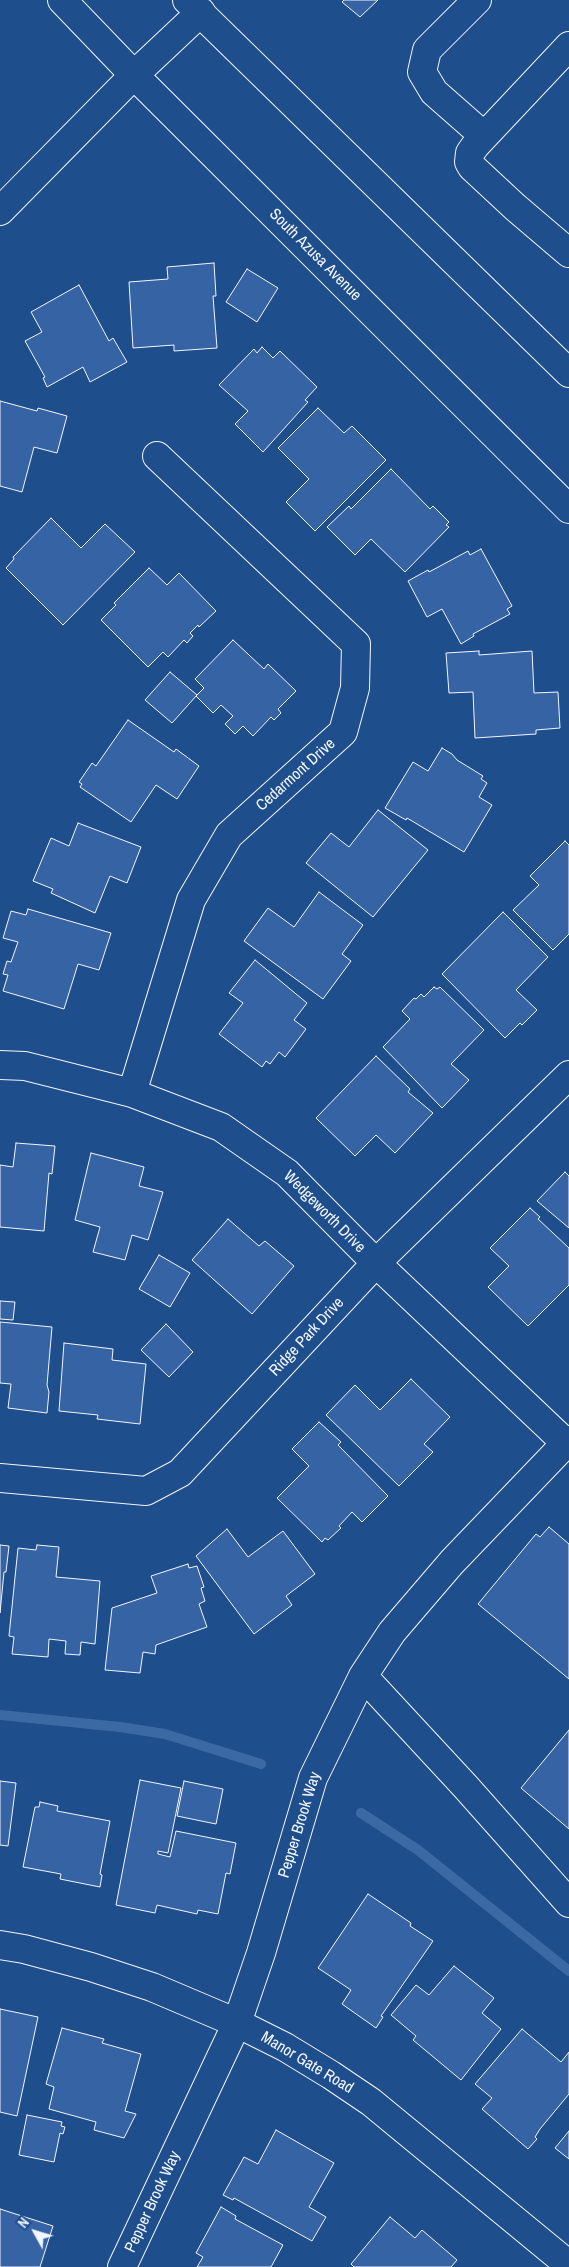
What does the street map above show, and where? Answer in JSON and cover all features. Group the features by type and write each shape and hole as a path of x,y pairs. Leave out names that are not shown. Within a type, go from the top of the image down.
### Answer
{"main road":[{"name":"South Azusa Avenue","path":"62,0 134,75 569,510"},
{"path":"477,0 427,50 422,72 434,92 484,136"},
{"path":"0,212 134,75 194,6 569,373"},
{"path":"569,46 484,136 470,153 469,162 472,167 569,253"},
{"name":"Cedarmont Drive","path":"132,1092 191,900 229,835 343,732 355,688 356,644 157,456"},
{"name":"Wedgeworth Drive","path":"0,1065 25,1066 132,1092 221,1127 288,1173 376,1263 568,1443"},
{"name":"Ridge Park Drive","path":"0,1478 146,1491 180,1473 376,1263 569,1075"},
{"name":"Pepper Brook Way","path":"122,2267 237,2023 261,1953 312,1778 362,1676 392,1632 452,1562 568,1443"},
{"path":"362,1676 465,1786 569,1902"},
{"name":"Manor Gate Road","path":"0,1945 24,1949 91,1967 152,1987 237,2023 301,2056 371,2102 569,2265"}],"building":[{"path":"344,0 378,0 360,17 342,2"},
{"path":"214,263 216,296 213,296 217,348 174,351 174,345 133,348 129,282 168,279 167,267"},
{"path":"247,269 278,288 257,322 226,302"},
{"path":"79,285 109,341 113,338 127,362 90,382 83,367 47,387 43,378 45,377 25,341 42,332 31,312"},
{"path":"262,347 273,358 280,351 317,387 305,400 308,402 263,452 235,424 248,411 219,385 254,349 257,353"},
{"path":"0,401 37,411 38,408 67,416 57,453 34,447 22,492 0,486"},
{"path":"318,408 344,433 352,426 386,460 315,531 286,502 309,479 278,448"},
{"path":"391,469 430,509 433,506 449,522 446,525 449,527 405,572 371,539 355,555 327,527 349,506 351,509"},
{"path":"51,518 81,548 105,524 135,552 63,625 6,568 14,559 13,557"},
{"path":"481,549 512,606 507,609 510,614 473,634 474,636 461,644 442,609 427,617 408,581 468,551 470,555"},
{"path":"149,568 167,585 179,573 216,611 190,633 193,636 187,643 184,640 168,657 163,652 148,667 101,620 116,605 114,603"},
{"path":"233,640 264,669 268,664 296,691 278,709 281,713 274,720 271,717 253,736 243,726 235,734 225,724 233,716 221,705 213,713 196,696 204,688 195,679"},
{"path":"479,651 479,655 532,651 534,693 558,692 560,728 536,730 536,734 475,738 473,692 449,693 446,653"},
{"path":"170,672 197,695 172,723 145,700"},
{"path":"128,720 174,752 176,749 199,766 177,799 156,785 131,822 80,787 82,784 79,782 92,763 96,766"},
{"path":"442,748 483,776 481,779 487,783 479,797 492,805 464,852 407,818 406,820 385,808 413,762 428,771"},
{"path":"378,810 428,850 373,917 306,863 331,833 349,847"},
{"path":"78,823 141,847 127,883 110,876 95,913 51,893 53,889 33,881 51,838 69,846"},
{"path":"565,841 569,845 569,934 553,950 513,910 539,885 530,876"},
{"path":"319,892 363,925 342,954 351,961 323,999 244,941 268,908 294,927"},
{"path":"28,909 111,933 99,970 78,964 64,1009 3,991 8,975 3,974 7,961 11,962 18,942 3,938 11,911 26,915"},
{"path":"503,912 548,957 516,990 537,1010 505,1038 442,974"},
{"path":"255,960 307,1003 294,1020 306,1029 285,1057 279,1052 270,1064 266,1061 262,1067 219,1034 243,1003 229,993"},
{"path":"434,987 437,989 440,987 484,1030 451,1064 469,1080 442,1108 383,1047 410,1019 402,1011 414,998 416,999 421,994 424,997"},
{"path":"376,1056 410,1089 408,1092 433,1113 395,1153 376,1135 355,1156 316,1118"},
{"path":"16,1143 55,1146 52,1174 49,1173 44,1231 0,1227 0,1165 13,1167"},
{"path":"91,1153 144,1167 139,1186 163,1192 148,1240 132,1235 125,1260 93,1252 100,1227 75,1220"},
{"path":"565,1172 569,1176 569,1228 537,1201"},
{"path":"530,1208 540,1217 538,1219 569,1248 569,1285 528,1326 488,1287 509,1266 490,1248"},
{"path":"228,1219 259,1246 265,1241 294,1266 252,1314 192,1260"},
{"path":"159,1255 190,1273 170,1307 139,1289"},
{"path":"0,1301 15,1302 13,1320 0,1319"},
{"path":"0,1322 52,1327 47,1385 49,1392 47,1413 8,1408 11,1384 0,1383"},
{"path":"166,1324 193,1352 169,1377 141,1350"},
{"path":"64,1343 113,1349 112,1360 146,1364 140,1424 97,1419 98,1415 59,1411"},
{"path":"411,1379 450,1417 424,1444 433,1452 399,1486 326,1415 355,1385 380,1410"},
{"path":"319,1422 341,1442 338,1445 388,1496 362,1522 352,1512 339,1526 341,1528 328,1540 325,1538 322,1542 277,1498 309,1466 292,1449"},
{"path":"549,1527 569,1544 569,1679 478,1604 536,1534 540,1537"},
{"path":"227,1529 248,1557 283,1531 315,1574 286,1596 292,1605 254,1634 196,1556"},
{"path":"0,1545 9,1546 0,1613"},
{"path":"37,1545 59,1547 56,1577 100,1581 95,1644 81,1642 80,1655 65,1654 66,1641 49,1639 48,1657 12,1654 14,1637 9,1636 18,1548 36,1550"},
{"path":"188,1564 189,1568 197,1566 204,1587 201,1588 205,1601 199,1604 207,1627 156,1645 155,1654 143,1652 140,1673 105,1670 112,1608 157,1593 151,1576"},
{"path":"569,1730 569,1829 521,1788"},
{"path":"140,1780 181,1788 168,1853 158,1851 158,1854 170,1857 176,1831 236,1843 230,1874 226,1873 218,1914 198,1910 197,1914 157,1905 155,1913 116,1905"},
{"path":"0,1781 16,1783 8,1846 0,1845"},
{"path":"184,1781 223,1789 216,1824 177,1816"},
{"path":"40,1802 58,1806 57,1811 110,1821 100,1874 102,1875 100,1887 60,1879 61,1874 23,1867 35,1807 39,1807"},
{"path":"368,1894 411,1923 410,1926 433,1941 381,2016 383,2017 376,2028 342,2004 351,1990 318,1968"},
{"path":"454,1966 494,1998 482,2013 501,2029 461,2080 413,2040 416,2036 391,2015 416,1985 429,1995"},
{"path":"0,2009 38,2017 17,2116 0,2112"},
{"path":"62,2028 104,2039 102,2043 141,2054 125,2111 136,2114 124,2138 94,2130 96,2122 49,2109 54,2087 46,2084"},
{"path":"522,2029 561,2062 569,2052 569,2094 540,2129 535,2137 537,2139 528,2149 482,2109 492,2098 475,2084"},
{"path":"27,2115 62,2122 61,2126 65,2127 63,2134 60,2133 54,2162 19,2155"},
{"path":"276,2130 334,2163 309,2207 326,2217 312,2241 234,2198 233,2200 223,2195 244,2157 258,2164"},
{"path":"569,2131 569,2159 555,2148"},
{"path":"221,2207 236,2216 235,2219 283,2245 271,2267 197,2267 203,2257 196,2253"},
{"path":"0,2209 53,2226 40,2267 0,2267"},
{"path":"390,2217 415,2238 422,2230 457,2260 451,2267 354,2267 351,2264"}],"waterway":[{"path":"0,1715 120,1727 165,1734 261,1764"},
{"path":"361,1813 418,1850 569,1971"}]}
